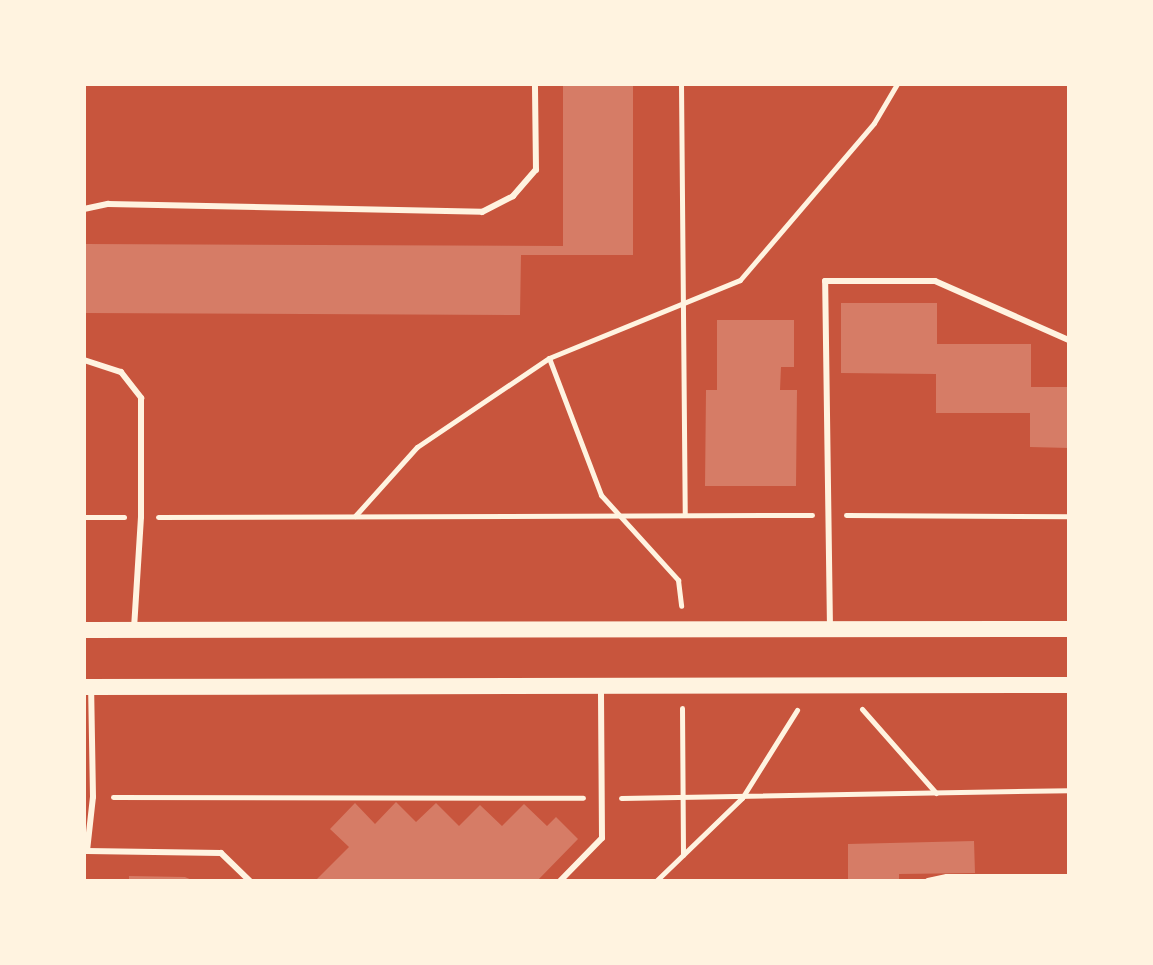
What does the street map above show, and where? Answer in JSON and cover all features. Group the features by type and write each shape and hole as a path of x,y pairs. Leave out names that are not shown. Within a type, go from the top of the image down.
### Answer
{"main road":[{"path":"84,630 1069,629"},
{"path":"87,687 1069,685"}],"lane":[{"path":"84,209 108,204 482,212 513,196 536,170 535,84"},
{"path":"830,629 825,281 935,281 1069,340"},
{"path":"84,360 121,372 141,398 141,517 134,629"},
{"path":"560,881 602,838 601,684"},
{"path":"87,687 93,797 86,851 221,853 250,881"},
{"path":"928,881 947,877 1069,877"}],"path":[{"path":"681,84 685,515"},
{"path":"355,516 417,447 549,358 740,280 874,123 897,84"},
{"path":"549,358 601,495 678,580 682,629"},
{"path":"84,517 1069,516"},
{"path":"683,684 683,855"},
{"path":"856,702 936,793"},
{"path":"656,881 742,798 799,707 809,706"},
{"path":"93,797 742,798 1069,790"}],"building":[{"path":"563,84 633,84 633,255 521,255 520,315 84,313 84,244 563,246"},
{"path":"841,303 937,303 937,344 1031,344 1031,387 1069,387 1069,448 1030,447 1030,413 936,413 936,374 841,373"},
{"path":"717,320 794,320 794,367 781,367 780,390 797,390 796,486 705,486 706,390 717,390"},
{"path":"396,802 416,822 436,803 459,826 480,805 502,826 524,804 547,826 556,817 578,839 537,881 315,881 349,847 330,829 355,803 375,824"},
{"path":"974,841 975,873 899,874 899,881 848,881 848,844"},
{"path":"129,876 185,877 194,881 129,881"}]}
